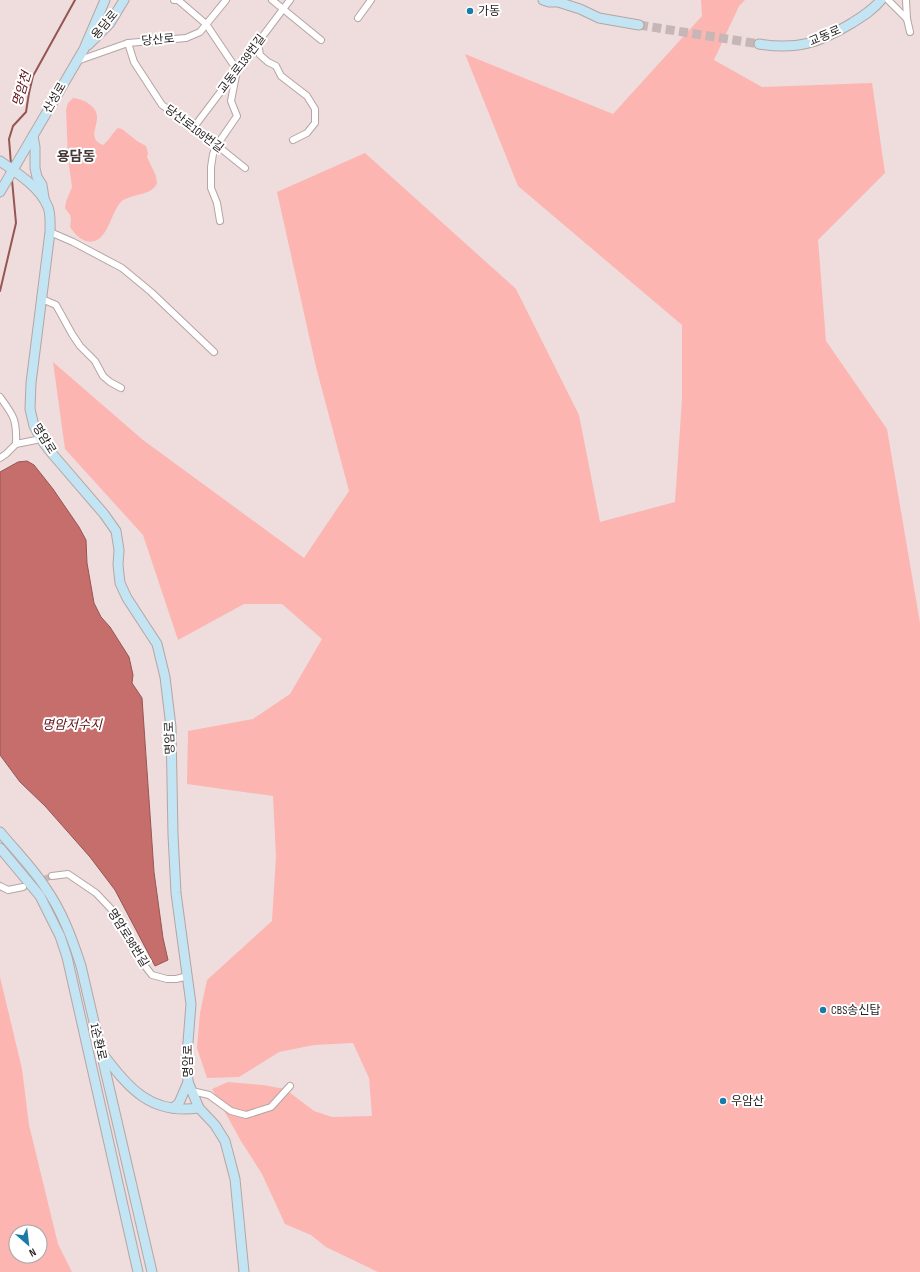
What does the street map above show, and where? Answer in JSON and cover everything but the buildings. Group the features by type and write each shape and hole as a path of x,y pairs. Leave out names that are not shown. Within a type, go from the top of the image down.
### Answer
{"street":[{"name":"산성로","path":"0,192 84,49 105,0"},
{"name":"용담로","path":"84,49 110,23 124,0"},
{"path":"174,0 178,0 206,24 237,70 231,101 237,116 217,146 213,154 211,167 211,188 217,203 220,221"},
{"name":"당산로","path":"76,61 128,43 186,38 200,32 226,0"},
{"path":"272,0 321,40"},
{"name":"교동로139번길","path":"194,127 290,0"},
{"path":"358,18 372,0"},
{"path":"543,0 558,2 580,9 600,18 639,25"},
{"name":"교동로","path":"759,44 779,47 806,44 834,34 862,17 881,0"},
{"path":"888,0 907,19"},
{"path":"906,0 907,19 910,32"},
{"name":"당산로109번길","path":"128,43 134,62 162,105 194,127 245,168"},
{"path":"258,43 260,55 268,62 276,66 281,76 307,96 316,109 315,123 307,133 293,140"},
{"path":"33,136 35,147 35,168 37,177 42,185 44,200"},
{"name":"명암로","path":"0,161 33,186 44,200 50,218 50,232 31,383 30,409 34,426 49,450 104,514 116,531 119,550 118,565 120,583 127,598 157,644 165,677 171,727 173,835 176,893 191,1004 187,1055 190,1086 199,1108 215,1125 225,1141 235,1180 244,1272"},
{"path":"50,232 73,242 122,268 151,292 214,352"},
{"path":"42,299 56,306 80,346 95,361 104,376 110,382 121,388"},
{"path":"0,397 12,414 17,428 16,444"},
{"path":"0,458 16,444 41,439"},
{"name":"1순환로","path":"0,832 45,887 63,918 73,942 81,966 152,1272"},
{"name":"1순환로","path":"0,848 40,896 60,936 68,958 138,1272"},
{"name":"명암로98번길","path":"52,876 68,874 96,894 113,910 141,961 152,975 167,979 176,979 188,976"},
{"path":"0,886 8,890 23,887"},
{"path":"100,1050 125,1082 148,1101 186,1110 199,1108"},
{"path":"173,1108 179,1103 190,1086 209,1095 231,1111 246,1115 271,1107 290,1086"}],"shaded area":[{"path":"701,0 745,0 739,6 714,60 762,87 872,83 885,173 818,240 826,341 887,429 920,623 920,1272 378,1272 326,1247 311,1235 285,1224 262,1174 241,1141 212,1089 228,1082 263,1085 285,1089 314,1111 332,1117 372,1116 369,1078 353,1043 314,1045 279,1052 239,1077 207,1078 197,1048 200,1013 207,980 272,921 276,856 273,796 187,784 188,731 253,719 290,694 322,639 282,604 244,604 178,640 143,535 65,449 53,362 143,440 304,558 349,491 316,367 277,192 365,153 516,289 579,415 600,522 675,502 682,399 682,325 518,186 465,54 613,114 702,16"},
{"path":"73,98 89,104 95,110 97,114 97,122 94,133 98,143 103,145 118,128 122,129 146,146 148,153 147,157 156,176 157,183 151,190 126,198 122,201 114,212 104,234 99,239 93,241 86,241 78,237 70,227 70,215 65,208 72,187 68,158 66,110 68,103"},
{"path":"0,977 22,1069 29,1125 58,1244 72,1272 0,1272"}],"water":[{"name":"명암저수지","path":"27,461 34,465 53,489 86,540 87,563 94,603 101,617 110,627 129,657 133,675 132,683 142,698 154,872 163,938 168,960 155,966 115,890 90,857 45,806 20,782 0,755 0,472 18,462"}],"waterway":[{"name":"명암천","path":"11,164 9,139 13,126 26,112 33,76 75,0"},
{"name":"명암천","path":"0,291 16,223 12,180"}],"tunnel":[{"path":"639,25 759,44"},
{"path":"28,885 52,876"}],"place":[{"name":"가동","path":"470,11"},
{"name":"CBS송신탑","path":"823,1010"},
{"name":"우암산","path":"723,1101"}],"district":[{"name":"용담동","path":"76,156"}]}
